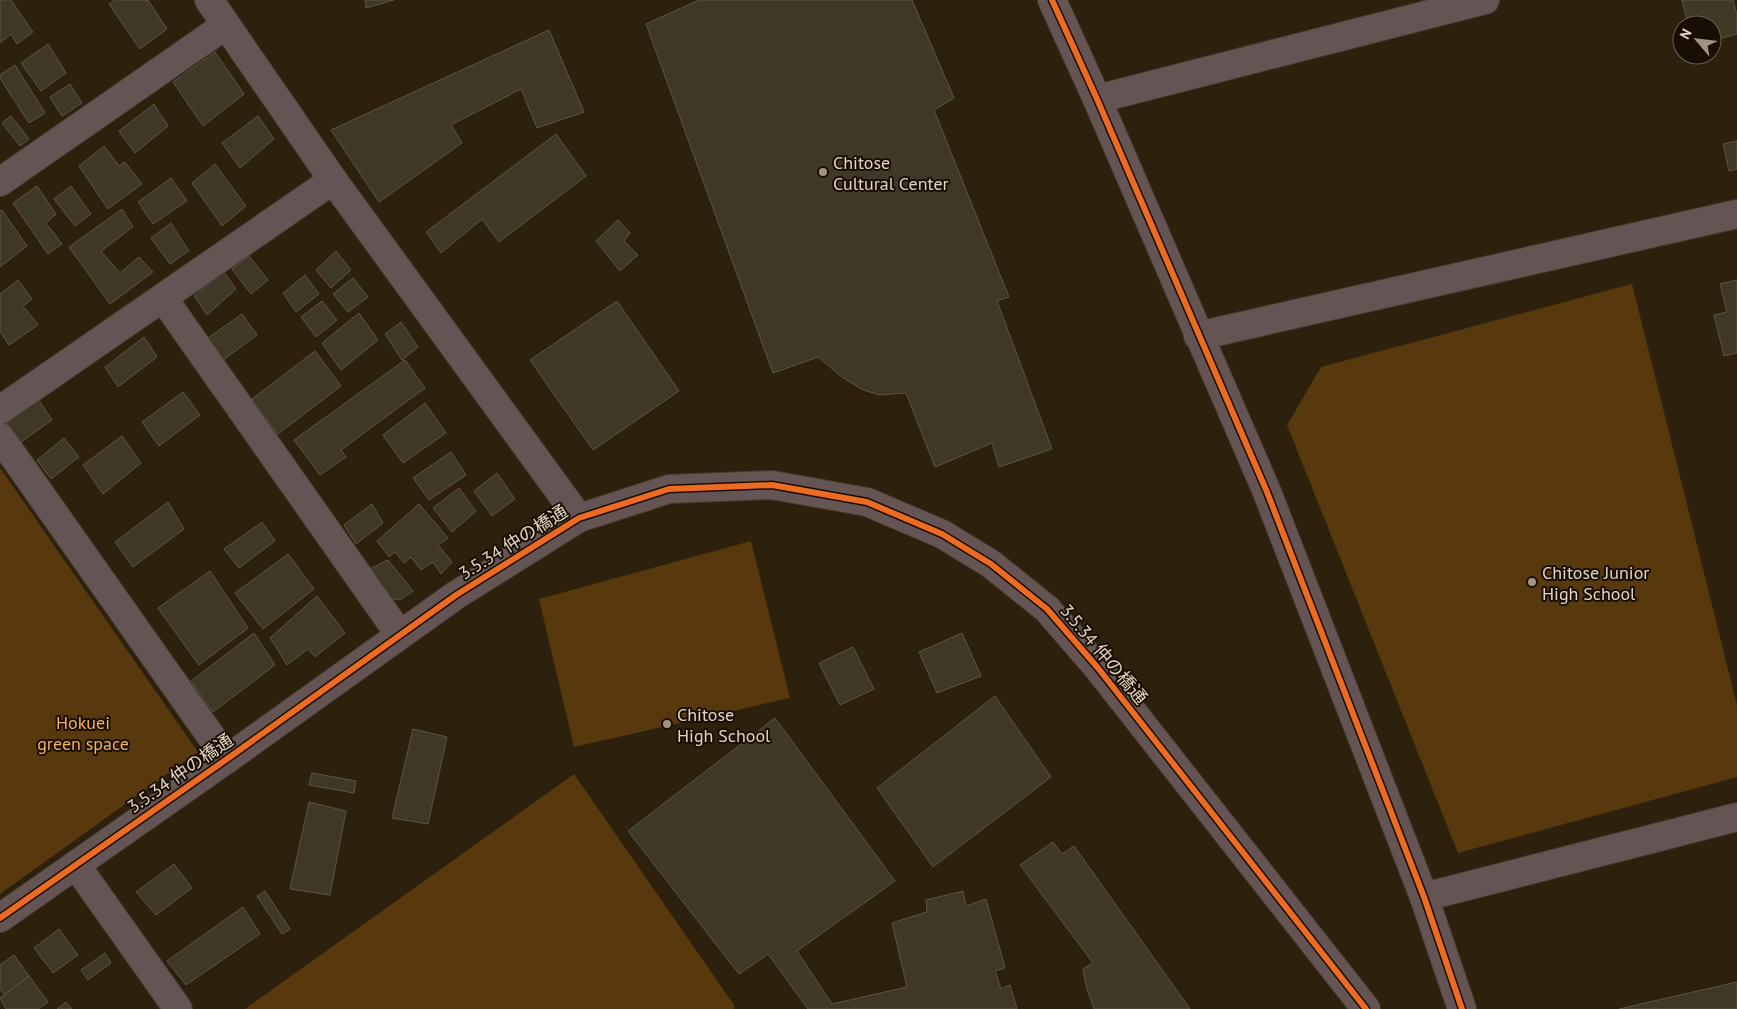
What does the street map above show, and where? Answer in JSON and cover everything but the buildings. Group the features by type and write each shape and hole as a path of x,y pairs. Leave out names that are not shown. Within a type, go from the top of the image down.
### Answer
{"street":[{"path":"209,0 333,180 579,518"},
{"path":"1052,0 1097,99 1267,492 1424,897 1462,1009"},
{"path":"1097,99 1485,0"},
{"path":"0,182 226,25"},
{"path":"0,410 333,180"},
{"path":"1198,336 1737,214"},
{"path":"163,298 400,635"},
{"path":"0,438 227,759"},
{"name":"3.5.34 仲の橋通","path":"0,918 456,595 579,518 668,489 772,485 867,502 942,534 991,564 1047,609 1098,668 1366,1009"},
{"path":"1424,897 1737,817"},
{"path":"76,865 178,1009"}],"green space":[{"name":"Chitose Junior High School","path":"1632,284 1737,705 1737,777 1458,853 1287,425 1321,367"},
{"name":"Hokuei green space","path":"0,468 198,752 0,894"},
{"path":"751,541 790,698 574,747 539,599"},
{"path":"574,774 734,1005 734,1009 245,1009"}],"cycle path":[{"path":"1052,0 1097,99 1267,492 1424,897 1462,1009"},
{"path":"0,918 456,595 579,518 669,489 772,485 867,502 942,534 991,564 1047,609 1098,668 1366,1009"}],"place":[{"name":"Chitose Cultural Center","path":"823,172"},
{"name":"Chitose Junior High School","path":"1532,582"},
{"name":"Chitose High School","path":"667,724"}]}
